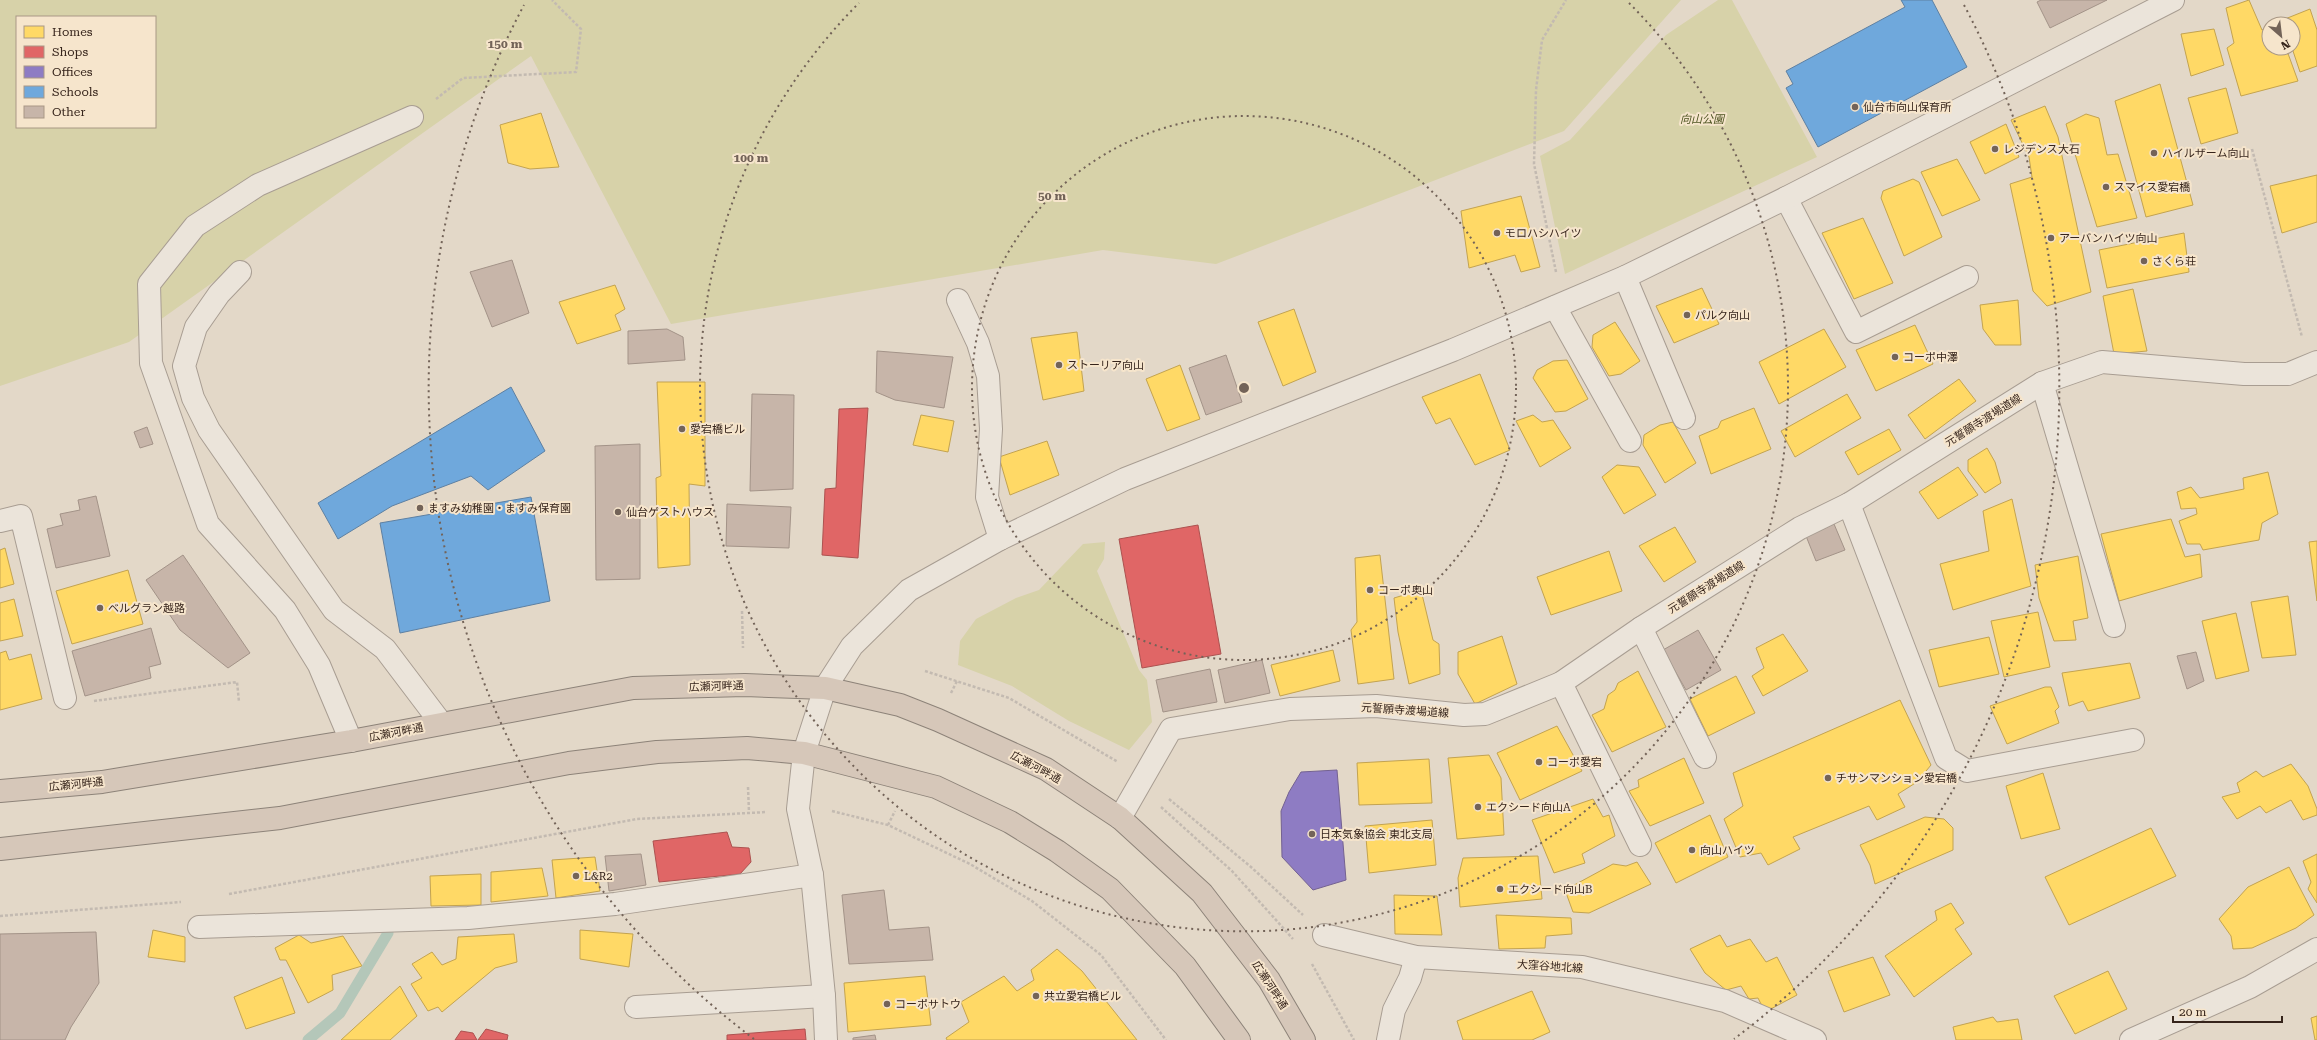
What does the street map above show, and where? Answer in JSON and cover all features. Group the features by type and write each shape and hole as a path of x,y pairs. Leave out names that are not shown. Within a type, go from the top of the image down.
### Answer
{"highway":[{"name":"広瀬河畔通","path":"0,791 102,782 351,741 633,688 745,685 825,688 900,705 938,720 1046,769 1120,818 1202,893 1269,980 1304,1040"},
{"path":"0,849 280,818 569,763 657,752 747,748 804,752 936,787 1010,822 1057,851 1110,889 1185,966 1239,1040"}],"street":[{"path":"826,1040 824,996 812,875 798,810 804,752 825,688 852,646 909,590 1000,539 1125,479 1555,307 1625,277 1786,198 2173,0"},
{"path":"351,741 319,665 286,610 208,524 151,364 149,284 195,226 258,185 412,117"},
{"path":"1786,198 1856,332 1967,277"},
{"path":"240,272 219,294 196,327 184,366 193,398 209,430 334,610 385,649 441,723"},
{"path":"1625,277 1684,418"},
{"path":"958,300 978,343 988,376 990,430 987,498 1000,539"},
{"path":"1555,307 1630,441"},
{"name":"元誓願寺渡場道線","path":"1120,818 1171,729 1290,709 1376,706 1464,715 1485,714 1561,683 1641,628 1800,528 1849,504 2042,383 2102,362 2244,374 2288,374 2313,364"},
{"path":"2042,383 2114,626"},
{"path":"1849,504 1946,758 1967,771 2133,740"},
{"path":"0,521 21,516 64,698"},
{"path":"1641,628 1706,757"},
{"path":"1561,683 1640,845"},
{"path":"199,927 468,918 615,904 812,875"},
{"name":"大窪谷地北線","path":"1324,935 1416,958 1582,967 1725,1001 1815,1040"},
{"path":"2131,1040 2250,987 2317,949"},
{"path":"1388,1040 1394,1010 1410,978 1416,958"},
{"path":"636,1007 824,996"}],"path":[{"path":"412,117 463,78 576,72 581,29 552,0"},
{"path":"1555,269 1534,164 1536,90 1542,40 1566,0"},
{"path":"2252,149 2313,364"},
{"path":"742,611 743,648"},
{"path":"925,671 1009,698 1124,766"},
{"path":"64,698 67,705 237,682 239,702"},
{"path":"748,787 749,812"},
{"path":"1162,794 1251,867 1299,912"},
{"path":"1169,799 1161,807 1232,871 1298,945"},
{"path":"832,811 888,825 970,864 1032,900 1102,955 1166,1040"},
{"path":"888,825 895,811"},
{"path":"228,894 637,819 768,812"},
{"path":"0,916 189,901"},
{"path":"1312,963 1354,1040"}],"green space":[{"path":"0,0 1681,0 1564,131 1216,264 1103,250 671,324 531,56 129,342 0,386"},
{"name":"向山公園","path":"1718,0 1732,0 1817,157 1565,274 1540,156 1570,140 1666,35"},
{"path":"1105,542 1104,559 1097,571 1139,670 1147,680 1152,722 1129,750 1069,721 1012,686 958,665 960,641 976,619 1016,598 1039,590 1083,544"}],"building: Homes":[{"path":"2249,0 2261,28 2261,56 2289,56 2298,81 2241,96 2227,48 2234,43 2226,8"},
{"path":"2310,9 2317,30 2317,66 2300,72 2295,56 2301,56 2301,16 2292,16"},
{"path":"2214,29 2224,65 2191,76 2181,34"},
{"name":"ハイルザーム向山","path":"2160,84 2193,205 2146,217 2115,101"},
{"path":"2226,88 2238,133 2201,144 2188,98"},
{"name":"アーバンハイツ向山","path":"2045,106 2058,137 2091,292 2047,306 2033,291 2010,184 2032,177 2029,157 2011,120"},
{"path":"541,113 559,167 530,169 508,163 500,125"},
{"name":"スマイス愛宕橋","path":"2086,114 2099,118 2107,155 2118,154 2137,218 2097,227 2066,124"},
{"name":"レジデンス大石","path":"2006,124 2019,157 1985,174 1970,142"},
{"path":"1957,159 1980,200 1942,216 1921,172"},
{"path":"2317,175 2317,222 2282,233 2270,186"},
{"path":"1913,179 1919,182 1942,237 1904,256 1881,198 1883,191"},
{"name":"モロハシハイツ","path":"1521,196 1540,267 1521,272 1515,255 1469,268 1461,211"},
{"path":"1863,218 1893,283 1854,299 1822,233"},
{"name":"さくら荘","path":"2184,233 2189,272 2107,288 2099,250"},
{"path":"615,285 625,309 615,315 621,330 577,344 559,302"},
{"name":"パルク向山","path":"1702,288 1719,324 1674,343 1656,306"},
{"name":"さくら荘","path":"2133,289 2147,351 2114,354 2103,296"},
{"path":"2018,300 2021,345 1995,345 1983,329 1980,305"},
{"path":"1294,309 1316,372 1283,386 1258,322"},
{"path":"1615,322 1640,361 1621,374 1609,376 1592,347 1593,335"},
{"name":"コーポ中澤","path":"1915,325 1933,364 1876,391 1856,350"},
{"path":"1824,329 1846,367 1779,404 1759,362"},
{"name":"ストーリア向山","path":"1077,332 1084,391 1043,400 1031,338"},
{"path":"1567,360 1588,399 1566,411 1555,412 1533,378 1537,370 1553,361"},
{"path":"1180,365 1200,419 1167,431 1146,379"},
{"path":"1480,374 1510,450 1475,465 1450,418 1436,424 1422,397"},
{"path":"1959,379 1976,401 1925,439 1908,415"},
{"name":"愛宕橋ビル","path":"657,382 705,382 705,486 689,484 690,565 658,568 656,478 661,476"},
{"path":"1847,394 1861,418 1795,457 1781,431"},
{"path":"1754,408 1771,449 1711,474 1699,436 1718,428 1721,421"},
{"path":"921,415 954,421 948,452 913,445"},
{"path":"1533,415 1542,422 1553,420 1571,448 1540,467 1516,421"},
{"path":"1673,422 1696,463 1665,483 1643,445 1644,435 1660,425"},
{"path":"1889,429 1901,450 1858,475 1845,452"},
{"path":"1047,441 1059,475 1010,495 999,457"},
{"path":"1987,448 1995,462 2001,483 1985,493 1968,471 1968,460"},
{"path":"1617,465 1639,467 1656,495 1624,514 1602,477"},
{"path":"1958,467 1978,495 1938,519 1919,492"},
{"path":"2268,472 2278,514 2262,523 2259,540 2203,550 2200,544 2187,544 2179,521 2197,514 2196,508 2181,509 2177,492 2191,487 2200,498 2244,489 2243,478"},
{"path":"2012,499 2031,586 1953,610 1940,564 1989,551 1983,511"},
{"path":"2171,519 2185,557 2200,554 2202,577 2119,601 2101,534"},
{"path":"1675,527 1696,562 1664,582 1639,546"},
{"path":"2317,541 2317,601 2309,542"},
{"path":"5,548 14,584 0,588 0,550"},
{"path":"1609,551 1622,591 1551,615 1537,577"},
{"name":"コーポ奥山","path":"1380,555 1394,679 1358,684 1351,630 1357,622 1355,558"},
{"path":"2078,556 2088,618 2073,621 2076,640 2054,641 2039,598 2035,565"},
{"name":"ベルグラン越路","path":"128,570 143,624 72,644 56,591"},
{"path":"1421,590 1433,640 1439,644 1440,674 1409,684 1398,632 1394,598"},
{"path":"2288,596 2296,655 2262,658 2251,602"},
{"path":"14,599 23,636 0,641 0,603"},
{"path":"2038,612 2050,667 2004,677 1991,621"},
{"path":"2236,613 2249,671 2216,679 2202,621"},
{"path":"1783,634 1808,671 1763,696 1752,676 1764,668 1756,648"},
{"path":"1502,636 1517,684 1475,704 1458,674 1458,652"},
{"path":"1989,637 1999,674 1939,687 1929,650"},
{"path":"1333,650 1340,681 1280,696 1271,665"},
{"path":"6,651 9,660 31,654 42,699 0,710 0,653"},
{"path":"2130,663 2140,698 2088,711 2083,701 2069,706 2062,673"},
{"path":"1638,671 1666,727 1612,752 1592,715 1604,709 1608,695 1615,690 1618,683"},
{"path":"1736,676 1755,713 1708,736 1690,699"},
{"path":"2045,687 2051,687 2059,707 2055,711 2059,723 2007,744 1990,706"},
{"name":"チサンマンション愛宕橋","path":"1900,700 1931,765 1917,782 1898,794 1905,807 1877,820 1869,806 1793,837 1800,849 1768,865 1761,853 1740,857 1724,819 1743,806 1733,773"},
{"name":"コーポ愛宕","path":"1557,726 1582,771 1520,800 1497,753"},
{"name":"エクシード向山A","path":"1489,755 1501,778 1504,835 1457,839 1448,758"},
{"path":"1684,758 1704,803 1650,826 1629,791 1639,787 1638,780"},
{"path":"1429,759 1432,803 1359,805 1357,763"},
{"path":"2291,764 2308,786 2317,809 2317,815 2303,820 2291,800 2266,813 2260,806 2237,819 2222,797 2240,792 2237,783 2256,771 2263,777"},
{"path":"2043,773 2060,829 2021,839 2006,786"},
{"path":"1593,799 1603,817 1609,815 1615,836 1582,854 1585,863 1554,873 1532,820"},
{"name":"向山ハイツ","path":"1710,815 1728,857 1676,883 1655,843"},
{"path":"1925,817 1944,819 1953,828 1953,850 1875,884 1870,865 1860,845"},
{"path":"1432,820 1436,865 1369,873 1365,826"},
{"path":"2151,828 2176,876 2069,925 2045,877"},
{"path":"2317,854 2317,903 2308,889 2311,882 2303,861"},
{"name":"エクシード向山B","path":"1538,856 1542,899 1460,907 1458,878 1463,858"},
{"name":"L&R2","path":"595,857 600,891 556,898 552,860"},
{"path":"1637,862 1651,884 1589,913 1573,912 1565,890 1613,864 1626,866"},
{"path":"2289,867 2314,915 2296,928 2252,948 2233,949 2231,936 2219,919 2248,887"},
{"path":"542,868 548,896 491,902 491,872"},
{"path":"481,874 481,905 431,906 430,876"},
{"path":"1394,895 1437,896 1442,935 1395,934"},
{"path":"1951,903 1964,923 1955,929 1972,954 1914,997 1885,956 1937,920 1935,911"},
{"path":"1496,915 1571,918 1572,934 1546,936 1545,948 1499,949"},
{"path":"153,930 185,937 185,962 148,957"},
{"path":"580,930 633,934 629,967 580,959"},
{"path":"514,934 517,962 495,968 442,1012 438,1007 428,1011 411,984 422,978 412,964 432,952 442,965 456,959 458,937"},
{"path":"299,935 311,943 343,936 362,966 332,975 333,990 308,1003 286,960 280,960 275,948"},
{"path":"1720,935 1727,947 1750,939 1766,962 1777,957 1797,995 1765,1012 1758,998 1749,999 1741,986 1726,990 1705,973 1690,949"},
{"name":"共立愛宕橋ビル","path":"1057,949 1082,971 1137,1040 947,1040 946,1038 969,1022 961,1002 1004,976 1017,991 1034,980 1031,970"},
{"path":"1873,957 1890,995 1844,1012 1828,971"},
{"path":"2108,971 2127,1009 2075,1034 2054,996"},
{"name":"コーポサトウ","path":"925,976 931,1025 848,1032 844,983"},
{"path":"282,977 295,1013 246,1029 234,997"},
{"path":"400,986 417,1016 390,1040 341,1040"},
{"path":"1532,991 1550,1032 1532,1040 1463,1040 1457,1021"},
{"path":"2317,1016 2317,1040 2315,1040 2311,1018"},
{"path":"1993,1017 1997,1022 2018,1019 2022,1040 1956,1040 1953,1027"}],"building: Shops":[{"path":"868,408 858,558 822,555 825,489 836,488 839,409"},
{"path":"1198,525 1221,654 1142,668 1119,539"},
{"path":"727,832 732,847 749,848 751,862 740,874 659,882 653,841"},
{"path":"486,1029 508,1035 507,1040 478,1040"},
{"path":"805,1029 806,1040 727,1040 727,1035"},
{"path":"461,1031 473,1033 477,1040 455,1040"}],"building: Offices":[{"name":"日本気象協会 東北支局","path":"1337,770 1346,880 1313,890 1282,857 1281,811 1289,792 1301,772"}],"building: Schools":[{"path":"1901,0 1932,0 1967,67 1818,147 1786,88 1793,84 1786,71 1905,7"},
{"path":"511,387 545,451 488,490 471,476 392,506 338,539 318,503"},
{"path":"531,497 550,601 400,633 380,523"}],"building: Other":[{"path":"2041,0 2107,0 2050,28 2037,2"},
{"path":"512,260 529,313 492,327 470,272"},
{"path":"667,329 683,337 685,360 628,364 628,331"},
{"path":"877,351 953,357 944,408 895,400 876,392"},
{"path":"1226,355 1242,402 1206,415 1189,368"},
{"path":"752,394 794,395 793,489 750,491"},
{"path":"147,427 153,444 140,448 134,432"},
{"name":"仙台ゲストハウス","path":"640,444 640,579 596,580 595,446"},
{"path":"96,496 110,556 56,568 47,529 63,525 60,514 80,510 78,500"},
{"path":"727,504 791,507 789,548 726,546"},
{"path":"1834,524 1845,550 1816,561 1806,536"},
{"path":"183,555 250,653 228,668 180,630 146,580"},
{"path":"151,628 161,664 149,667 151,678 85,696 72,651"},
{"path":"1698,630 1721,670 1686,690 1663,650"},
{"path":"2196,652 2204,681 2187,689 2177,656"},
{"path":"1262,660 1270,693 1225,703 1218,670"},
{"path":"1210,669 1217,702 1163,712 1156,680"},
{"path":"641,854 646,885 609,891 605,856"},
{"path":"884,890 889,930 929,927 933,960 849,964 842,895"},
{"path":"96,932 99,983 71,1027 65,1040 0,1040 0,934"},
{"path":"875,1035 876,1040 853,1040 853,1038"}],"waterway":[{"path":"308,1040 340,1013 388,933"}],"place":[{"name":"仙台市向山保育所","path":"1855,107"},
{"name":"レジデンス大石","path":"1995,149"},
{"name":"ハイルザーム向山","path":"2154,153"},
{"name":"スマイス愛宕橋","path":"2106,187"},
{"name":"モロハシハイツ","path":"1497,233"},
{"name":"アーバンハイツ向山","path":"2051,238"},
{"name":"さくら荘","path":"2144,261"},
{"name":"パルク向山","path":"1687,315"},
{"name":"コーポ中澤","path":"1895,357"},
{"name":"ストーリア向山","path":"1059,365"},
{"name":"愛宕橋ビル","path":"682,429"},
{"name":"ますみ幼稚園・ますみ保育園","path":"420,508"},
{"name":"仙台ゲストハウス","path":"618,512"},
{"name":"コーポ奥山","path":"1370,590"},
{"name":"ベルグラン越路","path":"100,608"},
{"name":"コーポ愛宕","path":"1539,762"},
{"name":"チサンマンション愛宕橋","path":"1828,778"},
{"name":"エクシード向山A","path":"1478,807"},
{"name":"日本気象協会 東北支局","path":"1312,834"},
{"name":"向山ハイツ","path":"1692,850"},
{"name":"L&R2","path":"576,876"},
{"name":"エクシード向山B","path":"1500,889"},
{"name":"共立愛宕橋ビル","path":"1036,996"},
{"name":"コーポサトウ","path":"887,1004"}]}
